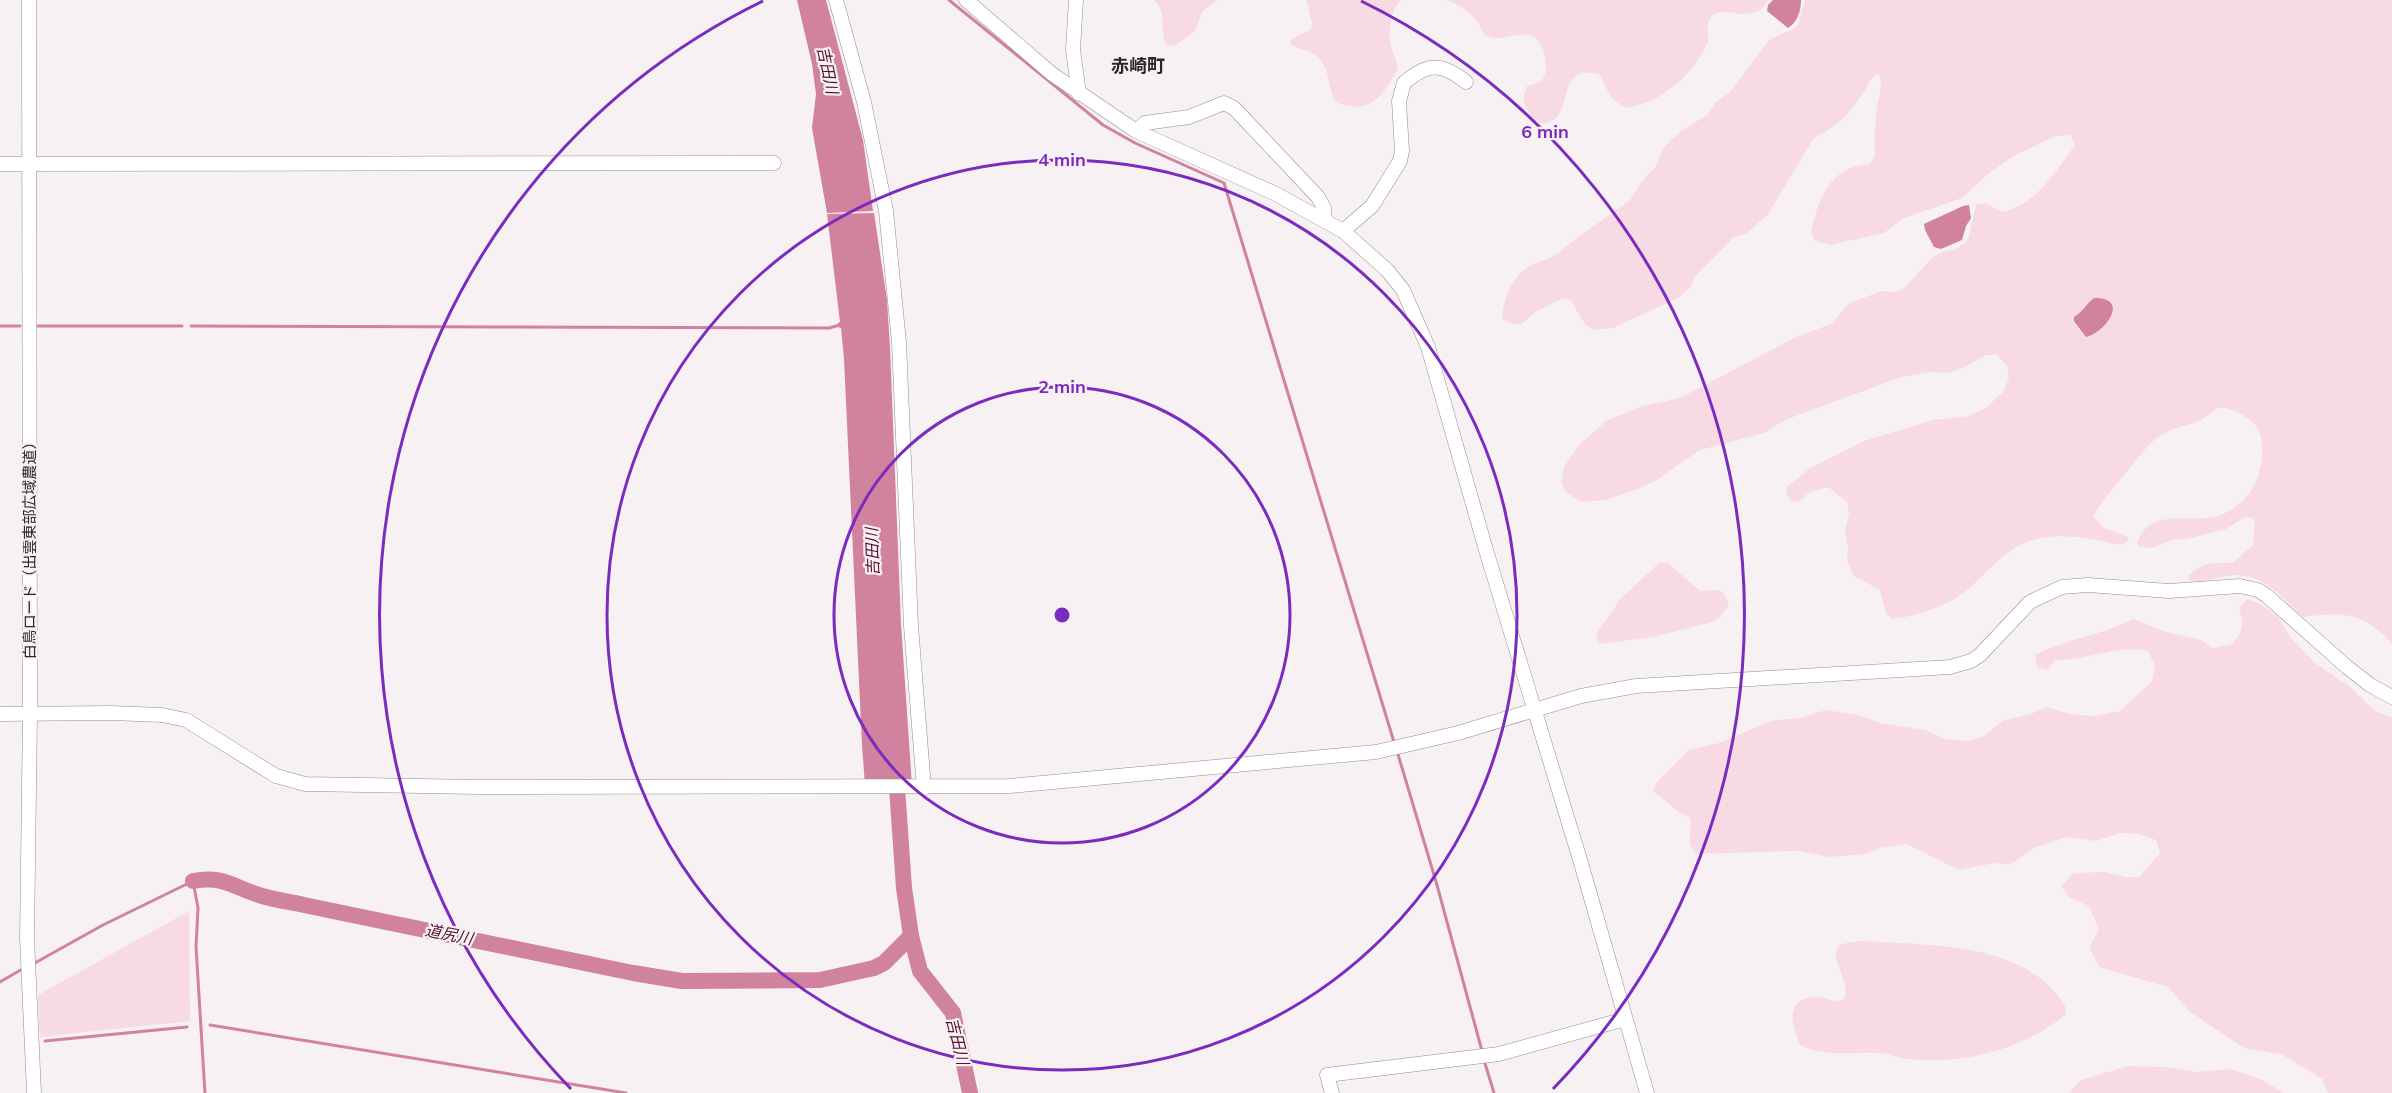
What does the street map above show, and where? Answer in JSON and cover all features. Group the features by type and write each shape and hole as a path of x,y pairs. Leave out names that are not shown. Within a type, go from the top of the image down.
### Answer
{"street":[{"name":"白鳥ロード（出雲東部広域農道）","path":"29,0 30,714 27,948 34,1093"},
{"path":"837,0 864,102 886,211 899,342 922,788"},
{"path":"966,0 1052,74 1136,131 1274,193 1343,231 1387,270 1403,290 1428,347 1647,1093"},
{"path":"1076,0 1073,50 1079,94"},
{"path":"1343,231 1372,206 1401,157 1399,101 1404,83 1419,73 1439,67 1449,70 1466,82"},
{"path":"1136,131 1145,123 1189,117 1224,103 1234,108 1318,197 1324,208 1325,220"},
{"path":"0,164 774,164"},
{"path":"0,714 151,715 186,720 206,731 249,762 276,776 305,784 478,787 922,788 1009,786 1376,752 1458,733 1581,696 1636,686 1939,669 1956,666 1971,661 1986,651 2031,602 2052,590 2080,585 2169,591 2240,586 2259,590 2347,667 2370,685 2392,697"},
{"path":"1332,1093 1327,1075 1499,1054 1625,1019"}],"shaded area":[{"path":"1154,0 1218,0 1202,12 1195,31 1175,46 1166,45 1161,11"},
{"path":"1306,0 1401,0 1394,9 1390,28 1391,46 1398,69 1380,96 1373,102 1357,107 1335,102 1323,64 1314,54 1291,45 1292,39 1311,29 1312,23"},
{"path":"1447,0 1768,0 1761,10 1754,12 1714,14 1708,23 1708,41 1701,56 1684,77 1663,94 1625,108 1612,99 1599,74 1581,73 1571,81 1557,117 1543,123 1532,118 1523,99 1527,86 1541,81 1545,74 1544,53 1537,39 1524,34 1501,38 1487,36 1471,14"},
{"path":"1805,0 2392,0 2392,644 2382,633 2362,620 2341,615 2303,617 2269,586 2249,577 2238,575 2189,581 2188,576 2197,568 2214,563 2232,563 2253,545 2255,521 2250,517 2245,517 2226,529 2186,539 2172,540 2152,548 2139,547 2137,543 2151,524 2161,520 2217,516 2240,504 2248,495 2259,474 2262,450 2260,432 2249,419 2224,408 2217,409 2197,422 2162,434 2154,440 2093,516 2104,528 2128,537 2129,541 2121,545 2064,536 2030,541 2003,556 1958,597 1931,610 1892,619 1886,613 1880,590 1854,576 1847,561 1845,531 1849,513 1847,502 1828,487 1810,492 1798,502 1790,501 1786,491 1787,487 1810,468 1864,441 1933,420 1969,416 1986,408 2003,392 2009,378 2007,366 1997,355 1986,355 1965,367 1948,373 1930,372 1901,377 1785,420 1764,433 1700,450 1655,481 1605,500 1582,502 1565,492 1561,481 1564,467 1578,446 1606,421 1642,406 1680,398 1796,337 1831,324 1849,303 1882,291 1896,292 1904,288 1934,256 1958,248 1968,240 1976,204 1986,203 2002,212 2025,202 2044,186 2075,145 2070,135 2055,136 2012,157 1988,174 1962,198 1904,218 1884,233 1830,245 1815,241 1811,233 1814,220 1817,208 1828,187 1844,171 1855,166 1869,164 1875,157 1876,114 1881,86 1880,76 1877,74 1871,79 1847,115 1814,138 1768,214 1746,234 1734,237 1695,276 1690,288 1678,298 1613,328 1596,330 1586,326 1571,301 1566,298 1539,310 1519,324 1502,318 1509,290 1517,276 1533,264 1562,251 1630,200 1643,180 1656,166 1663,148 1681,131 1707,115 1715,103 1730,92 1769,40 1795,28"},
{"path":"1660,562 1668,563 1700,591 1721,591 1729,605 1719,618 1712,622 1653,637 1601,644 1596,638 1617,602"},
{"path":"2247,599 2262,605 2279,618 2290,637 2315,663 2349,686 2375,711 2392,717 2392,1093 2328,1093 2322,1079 2283,1055 2244,1048 2189,1011 2168,987 2099,967 2089,947 2099,930 2089,906 2070,898 2061,886 2074,873 2105,872 2126,877 2139,877 2160,853 2156,840 2139,834 2120,833 2096,841 2067,837 2034,848 2009,865 1995,863 1959,870 1907,844 1880,848 1865,854 1830,857 1798,851 1697,854 1690,842 1690,818 1653,791 1657,782 1689,750 1719,743 1771,721 1800,718 1826,710 1858,715 1880,723 1926,730 1944,739 1968,741 1984,736 2004,720 2031,714 2047,707 2070,714 2095,716 2120,711 2152,681 2155,666 2148,651 2136,649 2112,651 2067,660 2055,660 2047,670 2037,667 2035,655 2133,619 2163,631 2201,640 2213,648 2232,644 2242,627 2239,608"},
{"path":"189,911 190,1021 40,1037 38,995"},
{"path":"1862,941 1964,949 2014,963 2036,975 2054,991 2064,1005 2065,1015 2031,1037 1992,1052 1971,1057 1909,1059 1881,1053 1828,1053 1800,1045 1794,1029 1795,1007 1799,1002 1816,997 1837,1001 1844,999 1845,985 1836,951 1843,944"},
{"path":"2128,1066 2166,1067 2198,1072 2231,1069 2262,1080 2284,1093 2069,1093 2081,1080"}],"water":[{"path":"797,0 826,0 863,140 873,211 827,213 812,128 816,94 812,64"},
{"path":"1773,0 1801,0 1798,16 1788,28 1767,11 1768,5"},
{"path":"1969,205 1971,218 1962,240 1941,249 1934,247 1924,224"},
{"path":"874,213 887,300 901,624 912,786 865,785 862,745 844,359 841,328 838,327 840,322 827,214"},
{"path":"2094,298 2105,299 2111,303 2113,309 2101,329 2086,337 2074,321 2074,317"}],"waterway":[{"path":"949,0 1103,125 1135,143 1224,183 1394,742"},
{"path":"191,326 829,328 840,325"},
{"path":"0,326 20,326"},
{"path":"38,326 182,326"},
{"path":"1397,751 1437,885 1482,1051"},
{"name":"吉田川","path":"896,773 904,888 911,936 920,971 953,1013 970,1093"},
{"path":"33,964 103,925 193,881 198,908 196,947 205,1093"},
{"name":"道尻川","path":"193,881 222,881 278,900 682,981 820,980 874,968 884,963 911,936"},
{"name":"道尻川","path":"0,982 24,968"},
{"path":"210,1025 626,1093"},
{"path":"45,1041 187,1027"},
{"path":"1484,1060 1494,1093"}],"district":[{"name":"赤崎町","path":"1138,65"}]}
